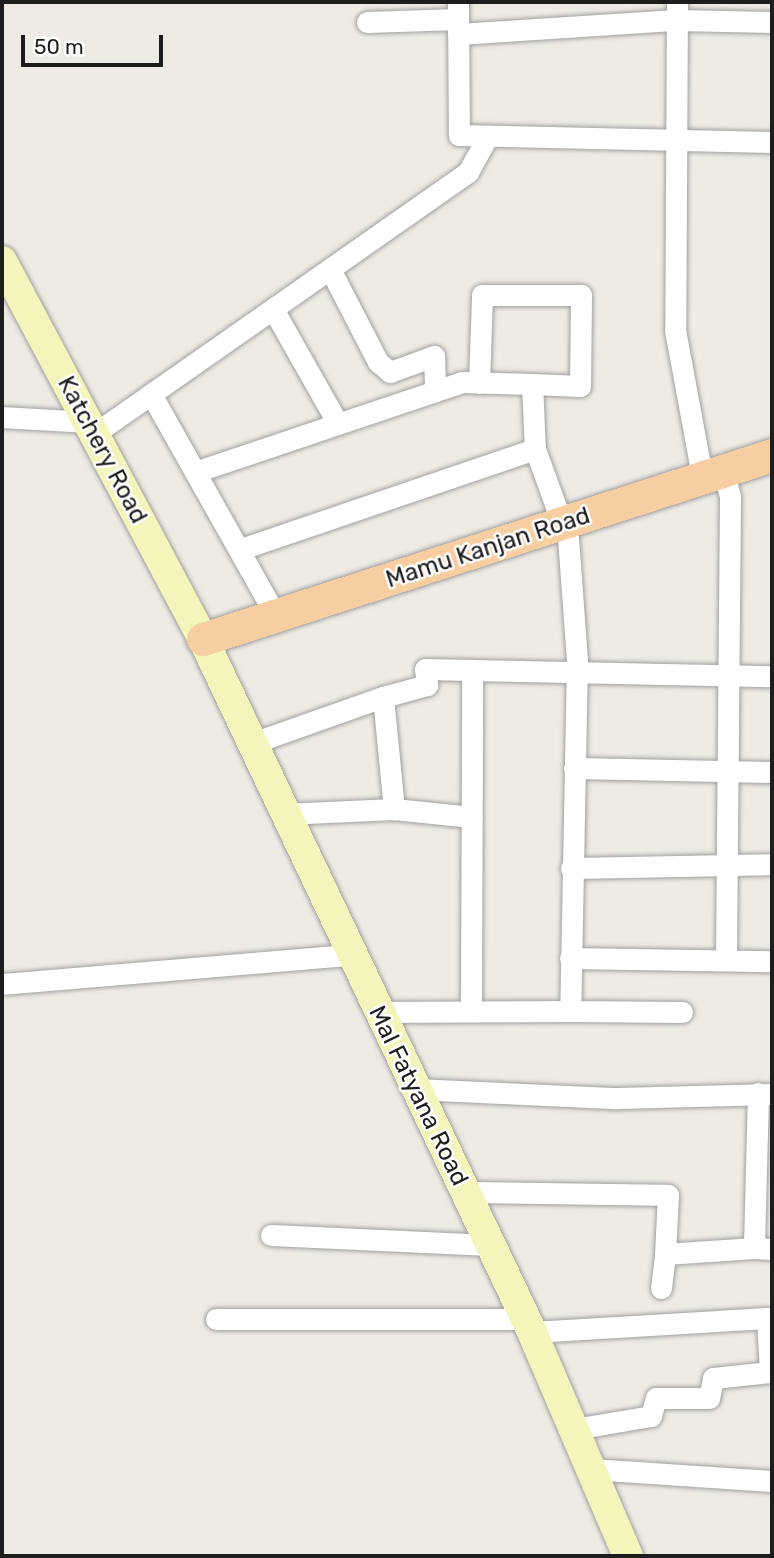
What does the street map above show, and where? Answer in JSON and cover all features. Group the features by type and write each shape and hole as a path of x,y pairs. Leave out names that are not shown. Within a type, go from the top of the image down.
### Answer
{"main road":[{"name":"Katchery Road","path":"2,261 203,639"},
{"name":"Mamu Kanjan Road","path":"203,639 565,525 772,455"},
{"name":"Mal Fatyana Road","path":"203,639 376,1012 529,1325 628,1556"}],"street":[{"path":"677,11 675,330 713,473 730,497 726,960"},
{"path":"367,22 677,11 772,22"},
{"path":"458,18 459,135 772,142"},
{"path":"2,416 91,428 151,394 468,172 488,136"},
{"path":"330,269 377,362 390,372 434,356 435,391"},
{"path":"198,471 435,391 479,383 580,386 580,295 482,295 479,383"},
{"path":"273,309 338,424"},
{"path":"532,384 535,449 565,525 577,671 570,1011"},
{"path":"151,394 198,471 276,616"},
{"path":"241,549 535,449"},
{"path":"250,744 383,696 427,685 425,669 772,676"},
{"path":"471,1010 472,672"},
{"path":"383,696 394,809"},
{"path":"574,768 772,772"},
{"path":"283,814 394,809 472,817"},
{"path":"571,868 772,864"},
{"path":"2,984 349,955"},
{"path":"570,958 772,961"},
{"path":"376,1012 471,1010 682,1013"},
{"path":"415,1088 618,1098 765,1093 763,1249 665,1254"},
{"path":"464,1192 668,1195 661,1288"},
{"path":"271,1235 490,1245"},
{"path":"216,1319 529,1325 767,1318 771,1372 713,1378 709,1398 656,1398 650,1416 575,1429"},
{"path":"591,1469 772,1480"}]}
